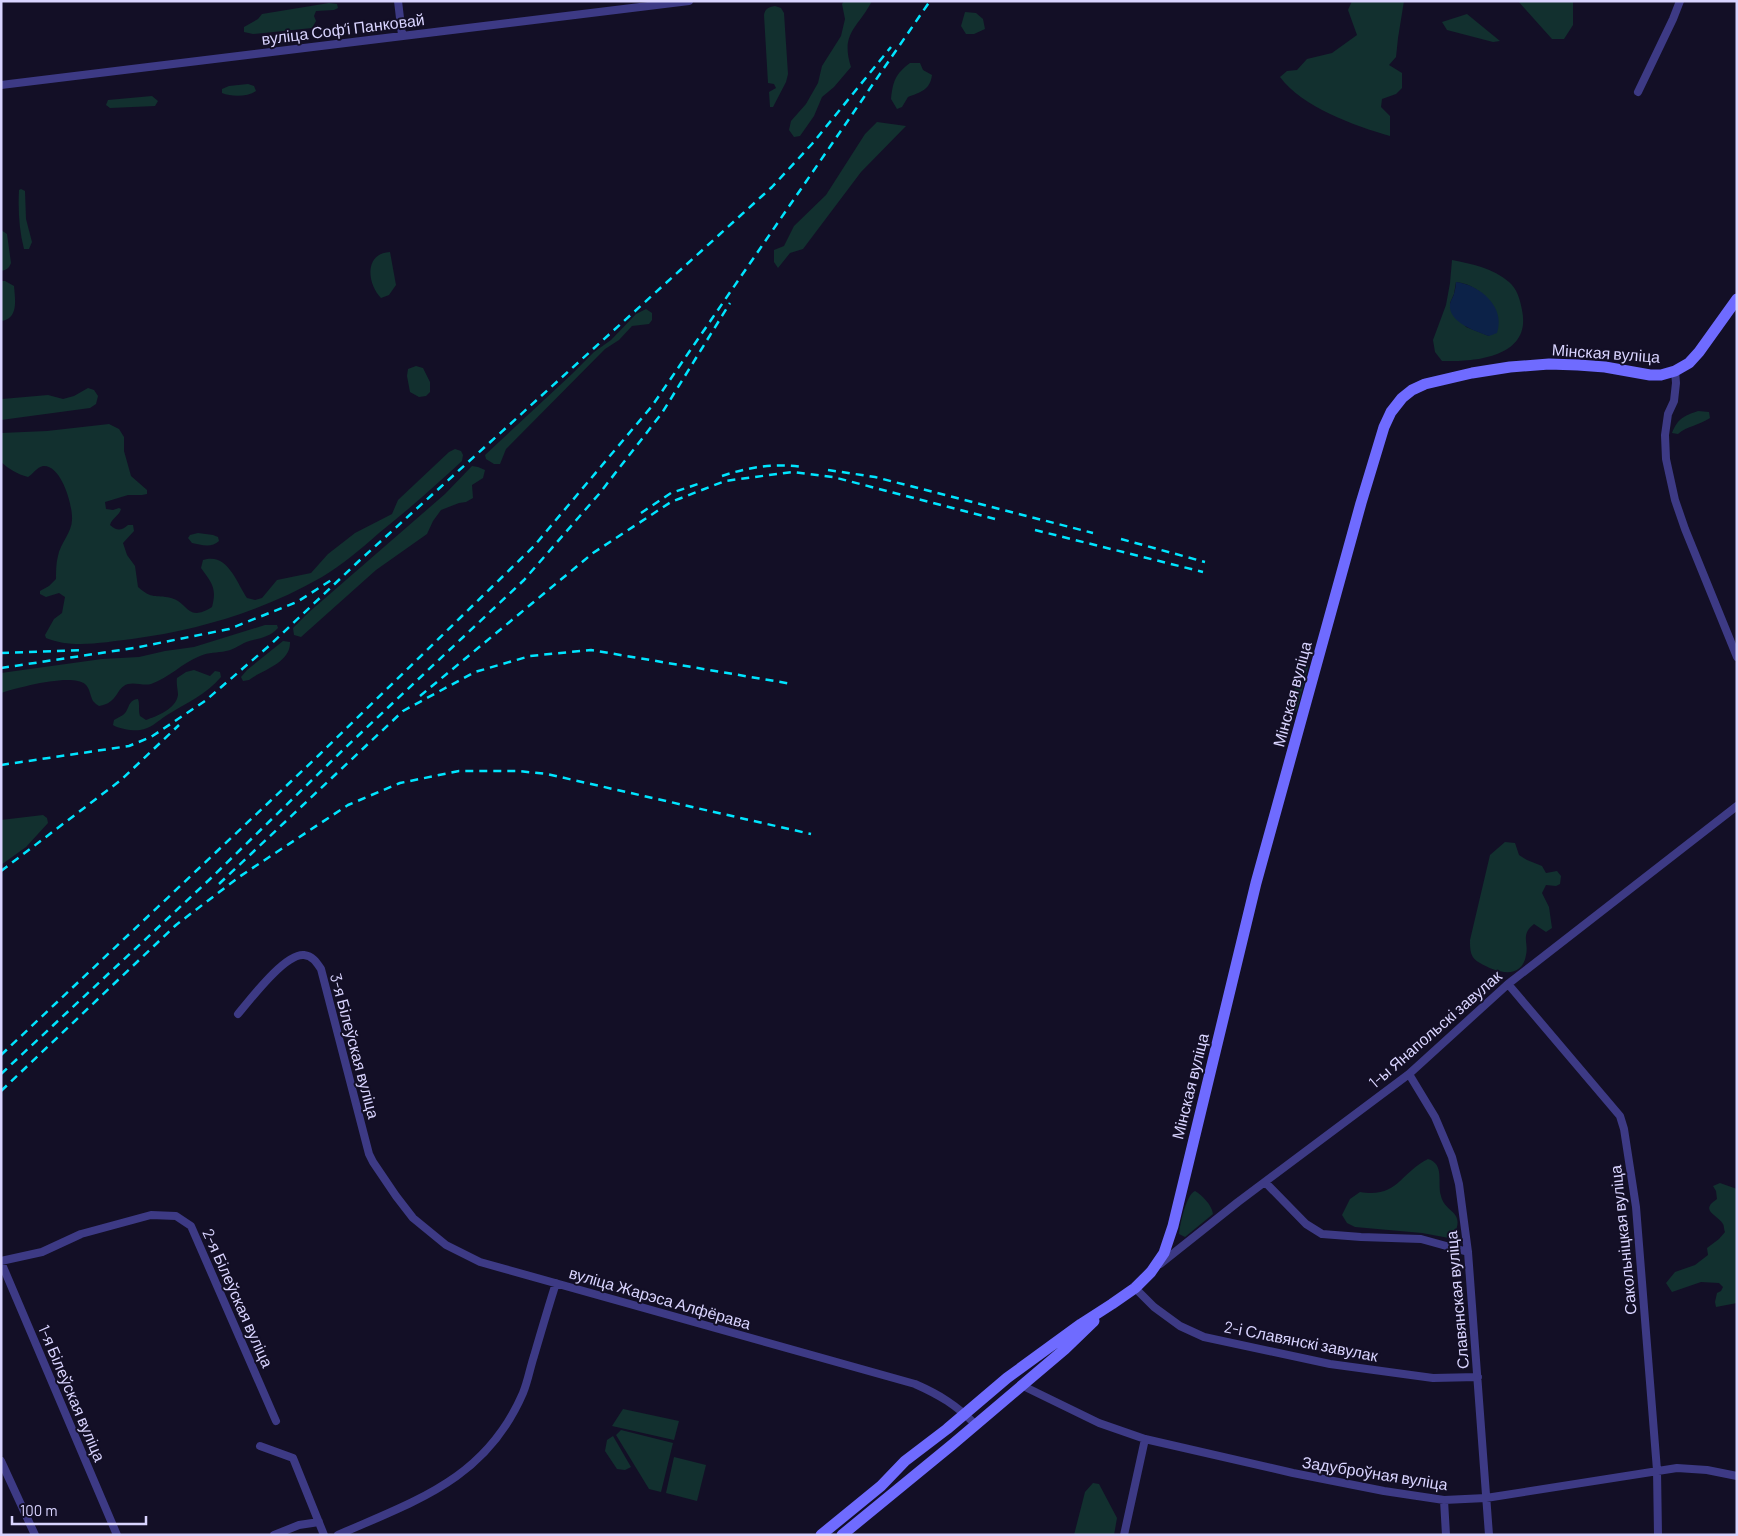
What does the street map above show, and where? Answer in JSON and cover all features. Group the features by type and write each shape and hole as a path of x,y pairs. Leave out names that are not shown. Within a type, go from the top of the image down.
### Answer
{"main road":[{"path":"1675,371 1689,363 1699,352 1737,299"},
{"name":"Мінская вуліца","path":"1112,1304 1135,1288 1151,1272 1164,1253 1169,1241 1256,883 1361,503 1384,427 1391,412 1402,398 1412,390 1426,384 1472,372 1549,364 1605,367 1650,375 1661,375 1675,371"},
{"path":"821,1535 881,1486 904,1461 947,1430 1008,1378 1080,1324 1112,1304"},
{"path":"842,1535 1065,1349 1112,1304"},
{"path":"1008,1378 1020,1385"}],"street":[{"path":"398,1 402,35"},
{"name":"вуліца Софʼі Панковай","path":"1,85 688,1"},
{"path":"1638,92 1680,1"},
{"path":"1675,371 1674,401 1668,414 1665,435 1668,467 1675,500 1737,657"},
{"name":"1-ы Янапольскі завулак","path":"1151,1272 1264,1182 1409,1074 1508,984 1737,806"},
{"name":"3-я Білеўская вуліца","path":"238,1014 282,965 294,956 304,955 314,959 321,969 369,1154"},
{"name":"Сакольніцкая вуліца","path":"1508,984 1620,1116 1624,1129 1636,1207 1656,1470 1658,1535"},
{"name":"Славянская вуліца","path":"1409,1074 1435,1117 1452,1157 1459,1184 1468,1252 1488,1535"},
{"name":"вуліца Жарэса Алфёрава","path":"369,1154 396,1196 413,1218 446,1245 480,1262 915,1384 937,1393 975,1424"},
{"path":"1264,1182 1306,1224 1322,1234 1421,1239 1468,1252"},
{"name":"2-я Білеўская вуліца","path":"1,1262 42,1252 81,1234 150,1215 176,1216 191,1226 276,1420"},
{"name":"1-я Білеўская вуліца","path":"1,1262 117,1535"},
{"path":"338,1535 428,1496 466,1470 484,1454 503,1429 523,1393 556,1283"},
{"name":"2-і Славянскі завулак","path":"1135,1288 1154,1307 1180,1326 1204,1337 1330,1364 1433,1378 1478,1377"},
{"name":"Задуброўная вуліца","path":"1020,1385 1099,1423 1144,1439 1293,1473 1384,1491 1444,1500 1486,1498 1656,1470 1691,1468 1737,1476"},
{"path":"1124,1535 1144,1439"},
{"path":"260,1446 293,1458 324,1535"},
{"path":"1,1461 36,1535"},
{"path":"1444,1500 1446,1535"},
{"path":"274,1535 299,1525 319,1522"}],"green space":[{"path":"844,1 872,1 849,38 848,56 851,67 834,87 822,97 814,116 800,136 794,137 789,130 791,121 806,104 818,83 822,66 841,36 845,19 842,4"},
{"path":"1352,1 1404,1 1396,57 1389,65 1402,73 1402,88 1396,94 1382,99 1381,107 1390,116 1390,136 1346,121 1315,106 1290,88 1280,77 1287,71 1297,70 1307,59 1332,53 1357,35 1348,10"},
{"path":"1518,1 1573,1 1573,25 1564,39 1552,39"},
{"path":"329,3 337,4 338,8 316,11 314,16 316,21 312,28 253,34 244,32 244,27 258,19 262,14"},
{"path":"775,6 781,8 784,13 788,74 773,107 770,107 769,92 776,88 774,84 768,83 764,15 767,9"},
{"path":"965,12 976,13 983,19 985,29 974,34 966,34 961,26"},
{"path":"1467,14 1500,41 1493,42 1447,30 1442,22"},
{"path":"910,63 920,63 923,70 932,75 931,80 924,90 908,97 902,107 897,109 891,99 894,83 901,71"},
{"path":"248,84 254,86 256,91 239,96 222,93 222,89 229,86"},
{"path":"152,96 158,101 155,106 110,108 106,105 108,100"},
{"path":"877,122 906,126 861,172 803,249 790,253 778,268 774,262 774,250 784,246 794,226 826,195 865,134"},
{"path":"19,190 25,191 26,219 32,242 29,249 24,249 20,227"},
{"path":"1,230 7,234 11,263 8,268 1,271"},
{"path":"390,252 396,285 389,295 381,298 373,285 370,270 376,258"},
{"path":"1452,260 1489,270 1509,282 1518,294 1523,326 1518,338 1510,347 1498,354 1485,358 1442,361 1435,352 1433,340 1446,305","holes":["1456,282 1476,289 1492,304 1489,336 1466,327 1450,303"]},
{"path":"1,281 14,286 15,308 11,317 1,321"},
{"path":"646,309 652,313 652,320 649,324 632,326 619,340 605,349 506,449 500,464 494,464 486,459 485,455 594,352 611,340 636,314"},
{"path":"416,366 423,368 430,382 430,392 426,396 419,397 410,392 407,376 408,369"},
{"path":"88,388 94,390 98,396 96,404 90,408 1,420 2,399 48,395 63,399 74,396"},
{"path":"1698,411 1709,412 1710,418 1678,434 1672,433 1682,418"},
{"path":"109,424 119,429 124,437 124,451 131,476 147,490 147,494 128,495 105,502 106,509 121,509 110,525 119,530 128,525 133,525 134,531 123,543 127,555 135,566 138,587 151,595 177,600 188,610 197,613 212,607 214,595 214,590 201,568 203,560 218,560 225,564 235,576 247,598 255,600 262,598 277,580 311,573 328,554 355,533 392,514 398,500 449,452 455,449 461,451 463,455 462,461 442,480 337,567 322,577 277,600 206,624 157,635 89,644 56,641 46,638 45,635 54,619 62,613 65,597 59,593 46,597 40,594 40,591 56,579 56,565 59,552 68,534 72,520 68,496 60,478 49,467 43,466 28,477 13,471 1,462 1,433 47,431"},
{"path":"472,466 485,470 483,478 472,485 473,498 441,510 427,534 376,570 301,637 294,635 293,628 308,613 445,494"},
{"path":"198,533 213,535 218,537 219,541 210,545 192,543 188,538 190,535"},
{"path":"265,625 277,625 278,628 266,636 244,643 231,650 200,656 151,684 128,684 121,689 114,699 99,706 93,701 87,686 78,681 44,682 1,693 1,673 102,659 139,657 194,647"},
{"path":"283,641 290,642 289,649 281,661 249,680 243,681 241,677 247,670"},
{"path":"1304,663 1308,664 1308,667 1297,710 1291,713 1289,709 1301,665"},
{"path":"194,670 210,676 215,671 220,672 221,677 202,694 147,728 130,730 113,725 114,720 125,713 130,703 134,700 138,699 140,716 146,720 170,708 177,700 177,678 186,672"},
{"path":"43,815 47,818 48,823 26,847 1,865 1,820"},
{"path":"1505,842 1515,843 1519,855 1542,866 1546,873 1557,871 1561,876 1560,884 1556,886 1546,885 1542,893 1549,907 1552,928 1546,932 1534,924 1526,935 1527,950 1523,963 1514,971 1507,972 1493,969 1474,959 1470,944 1490,855"},
{"path":"1428,1159 1433,1161 1439,1169 1440,1191 1443,1202 1454,1213 1458,1222 1453,1237 1355,1227 1347,1223 1342,1215 1350,1199 1360,1192 1373,1193 1391,1188 1410,1171"},
{"path":"1720,1183 1737,1189 1737,1303 1716,1307 1717,1293 1723,1287 1719,1283 1701,1282 1672,1292 1666,1283 1675,1272 1695,1265 1708,1255 1707,1248 1725,1232 1723,1224 1709,1210 1712,1203 1717,1199 1713,1186"},
{"path":"1195,1191 1211,1207 1213,1214 1185,1237 1179,1234 1184,1210 1189,1198"},
{"path":"623,1409 679,1421 674,1440 612,1426"},
{"path":"621,1430 673,1443 661,1492 649,1489 616,1435"},
{"path":"613,1436 631,1467 625,1470 617,1469 605,1451 607,1440"},
{"path":"674,1457 706,1465 697,1501 666,1493"},
{"path":"1093,1483 1099,1484 1117,1518 1114,1535 1074,1535 1085,1492"}],"water":[{"path":"1456,282 1474,288 1489,299 1498,314 1497,333 1489,336 1458,321 1451,311 1450,305"}],"railway":[{"path":"1,1055 319,755 534,546 652,406 930,1"},
{"path":"1,765 129,746 151,737 205,701 270,645 360,560 772,187 812,144 891,47"},
{"path":"1,1074 210,879 346,747 524,580 599,494 662,413 730,303"},
{"path":"722,476 762,467 783,465 803,467"},
{"path":"828,470 875,477 1093,533"},
{"path":"420,696 593,553 671,502 725,481 792,472 833,477 995,519"},
{"path":"641,513 671,493 701,483"},
{"path":"1035,530 1203,572"},
{"path":"1121,539 1205,562"},
{"path":"1,668 134,648 229,629 297,602 333,579"},
{"path":"1,653 84,650"},
{"path":"219,884 403,711 475,672 530,656 591,650 792,684"},
{"path":"1,871 121,780 179,725"},
{"path":"1,1091 176,925 239,877 348,805 400,783 459,771 518,771 547,774 811,834"}]}
